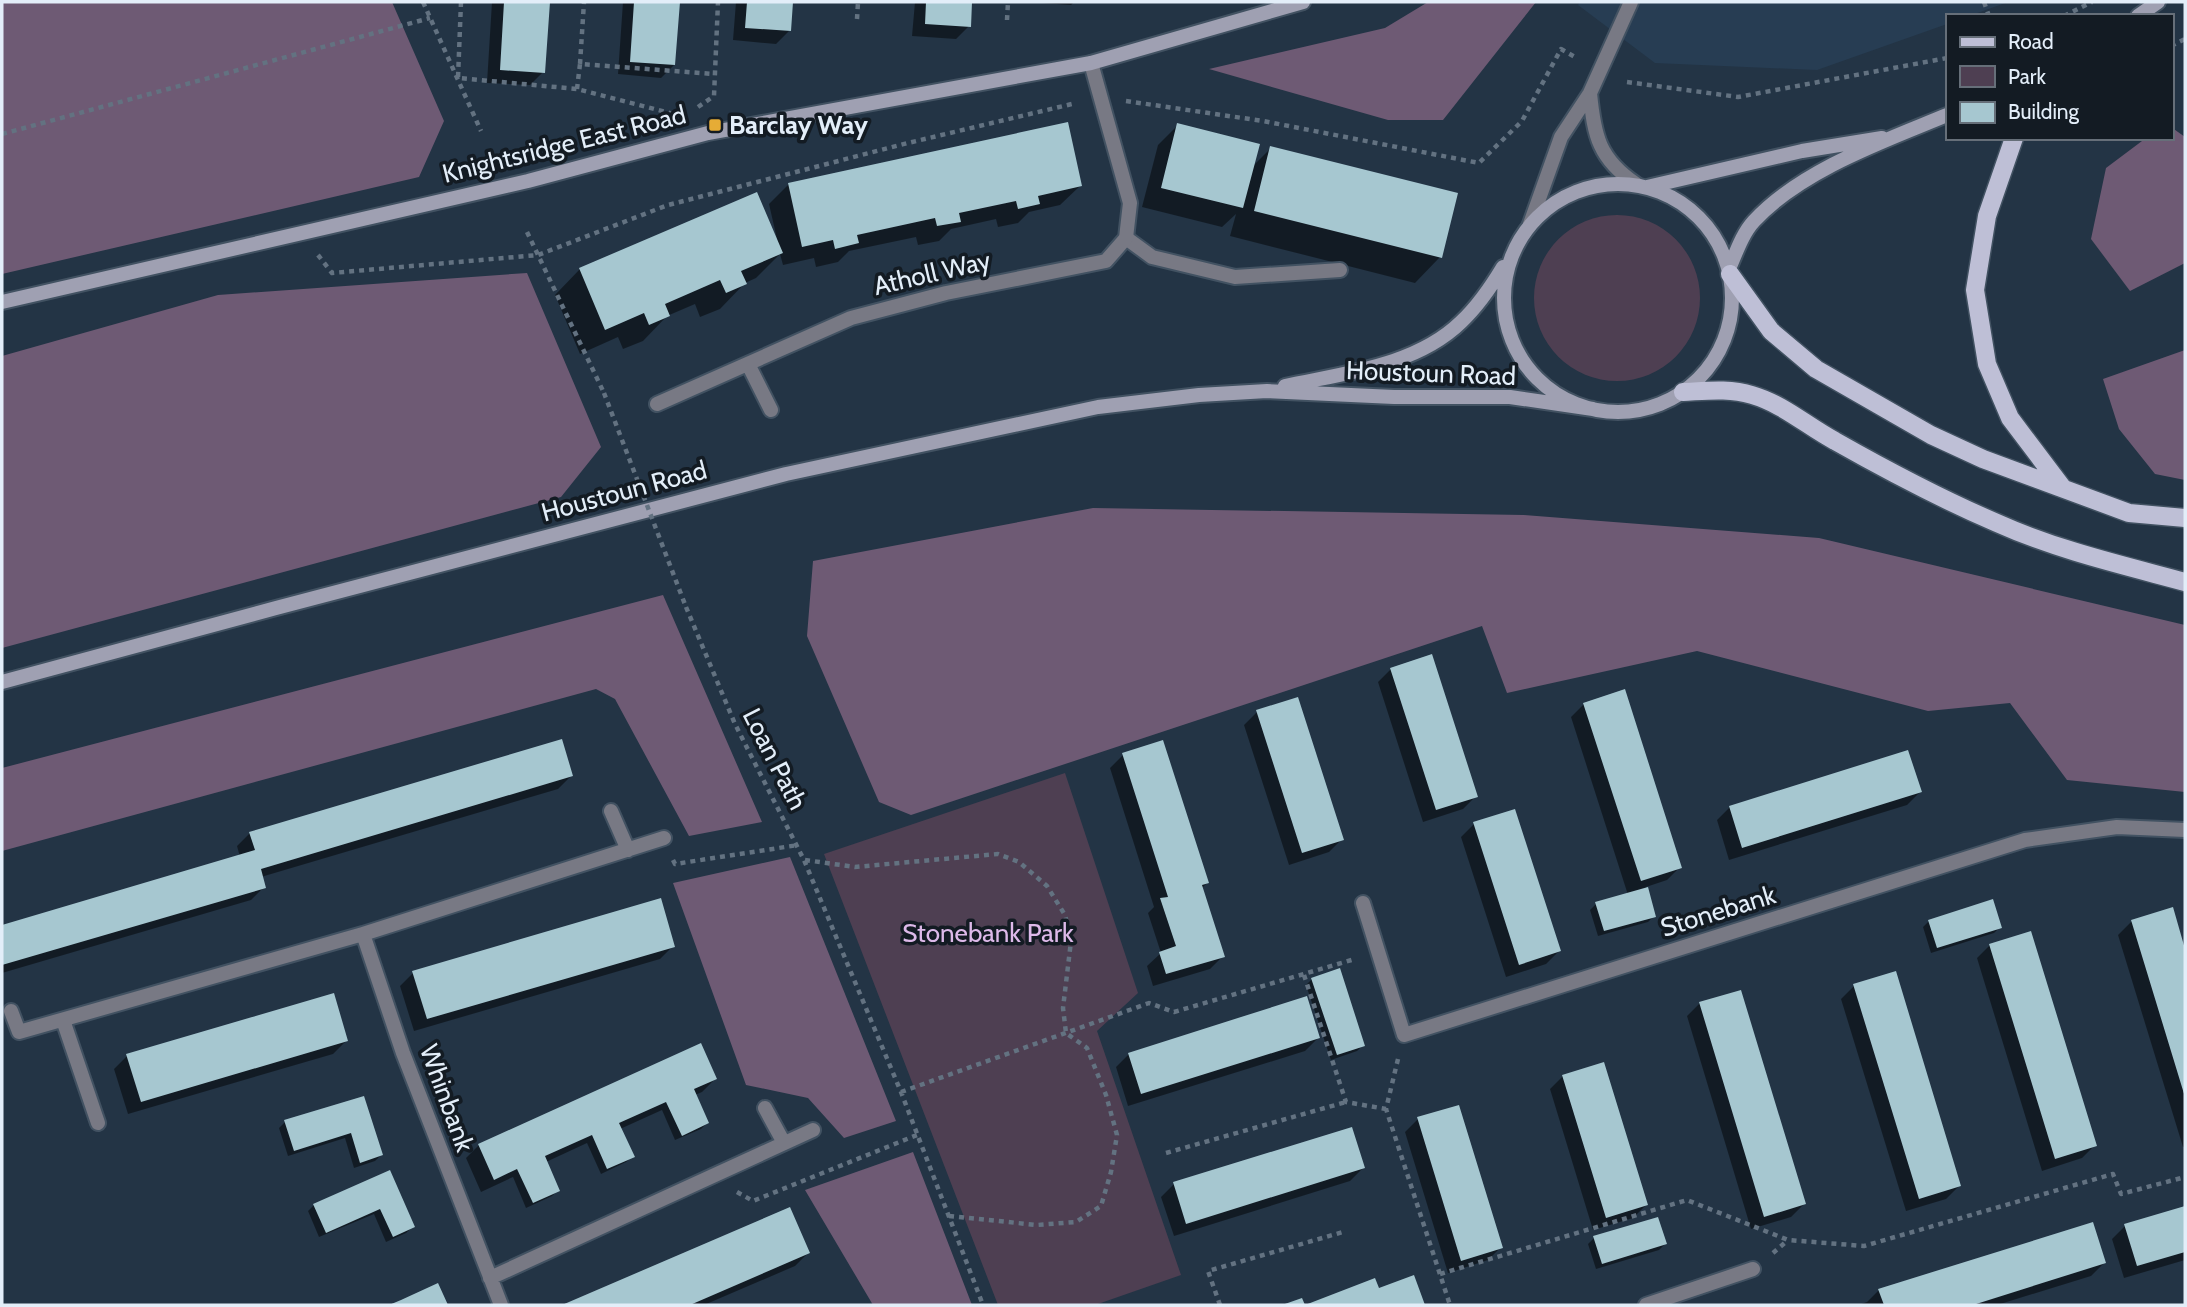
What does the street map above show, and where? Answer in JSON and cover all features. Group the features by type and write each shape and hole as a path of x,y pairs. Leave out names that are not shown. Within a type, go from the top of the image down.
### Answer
{"main road":[{"path":"2013,140 1987,216 1975,289 1987,364 2005,407 2010,418 2062,487"},
{"path":"1730,271 1771,331 1816,369 1931,435 1983,459 2129,513 2185,518"},
{"path":"1683,392 1722,389 1749,394 1774,403 1820,433 1908,483 1999,525 2093,558 2185,582"}],"street":[{"name":"Knightsridge East Road","path":"2,302 528,181 708,133 1091,63 1303,2"},
{"path":"1590,93 1593,124 1601,147 1615,170 1641,186 1675,198 1699,216 1717,241 1730,271 1732,307 1724,340 1707,369 1683,392 1655,406 1624,412 1593,410 1562,397 1535,377 1515,350 1504,318 1504,284 1512,251 1530,224 1561,137 1590,93 1631,2"},
{"path":"2141,14 2158,2"},
{"path":"1091,63 1130,203 1126,238 1152,257 1235,277 1340,270"},
{"path":"1730,271 1740,244 1753,222 1801,180 1899,134 1946,115"},
{"path":"1530,224 1560,199 1597,185 1641,186 1802,151 1899,134"},
{"name":"Atholl Way","path":"657,404 851,318 946,293 1106,261 1126,238"},
{"name":"Houstoun Road","path":"1267,391 1384,363 1412,354 1438,341 1460,324 1485,296 1512,251"},
{"path":"748,364 771,410"},
{"name":"Houstoun Road","path":"2,682 786,474 1098,407 1199,395 1267,391 1394,397 1510,397 1593,410"},
{"path":"611,811 628,850"},
{"name":"Stonebank","path":"1404,1035 2025,840 2117,827 2185,830"},
{"path":"11,1011 19,1032 363,934 664,838"},
{"path":"1363,903 1404,1035"},
{"name":"Whinbank","path":"363,934 403,1053 501,1305"},
{"path":"63,1020 98,1123"},
{"path":"765,1108 784,1143"},
{"path":"490,1278 813,1130"},
{"path":"1647,1305 1753,1269"}],"path":[{"path":"423,2 481,131"},
{"path":"457,78 461,2"},
{"path":"577,89 584,2"},
{"path":"684,117 714,96 718,2"},
{"path":"857,19 858,2"},
{"path":"1007,20 1008,2"},
{"path":"2068,14 2092,2"},
{"path":"2,134 430,18"},
{"path":"299,233 332,273 538,254 668,205 908,143 1101,98 1263,121 1479,163 1522,121 1561,49 1575,57"},
{"path":"1627,82 1738,97 1946,58"},
{"path":"580,64 714,74"},
{"path":"457,78 577,89 684,117 708,133"},
{"name":"Loan Path","path":"527,232 604,393 686,607 735,724 798,845 901,1091 984,1305"},
{"path":"664,838 675,864 798,845"},
{"path":"804,860 855,867 998,854 1019,862 1047,886 1065,915 1071,941 1063,1008 1066,1033 1087,1048 1106,1095 1118,1135 1101,1206 1076,1222 1037,1225 949,1216"},
{"path":"901,1091 1149,1003 1174,1012 1377,953"},
{"path":"1304,975 1346,1102"},
{"path":"1404,1035 1386,1109 1450,1305"},
{"path":"1167,1153 1346,1102 1386,1109"},
{"path":"711,1177 753,1201 917,1135"},
{"path":"1440,1274 1687,1200 1788,1240 1864,1246 2113,1174 2121,1194 2185,1177"},
{"path":"1220,1305 1208,1271 1343,1232"}],"shaded area":[{"path":"2,2 392,2 444,121 419,177 2,274"},
{"path":"1428,2 1536,2 1443,120 1388,120 1209,69 1385,28"},
{"path":"1580,2 2008,2 1975,14 1946,14 1946,24 1817,70 1655,63 1578,5"},
{"path":"2173,128 2185,137 2185,263 2130,291 2091,239 2106,168 2143,140 2173,140"},
{"path":"527,273 601,447 561,497 2,648 2,356 218,295"},
{"path":"2185,350 2185,480 2155,474 2119,429 2103,379"},
{"path":"1093,508 1524,515 1819,538 2185,625 2185,792 2067,780 2010,703 1928,711 1697,651 1507,693 1482,626 911,815 879,802 807,636 813,561"},
{"path":"663,595 762,822 689,836 615,699 596,689 2,851 2,768"},
{"path":"790,857 896,1121 844,1138 808,1098 746,1085 673,883"},
{"path":"913,1152 972,1305 873,1305 805,1190"}],"green space":[{"path":"1617,215 1649,221 1676,239 1694,266 1700,298 1694,330 1676,357 1649,375 1617,381 1585,375 1558,357 1540,330 1534,298 1540,266 1558,239 1585,221"},
{"name":"Stonebank Park","path":"1065,773 1138,993 1097,1031 1181,1275 1095,1305 998,1305 824,854"}],"building":[{"path":"504,2 550,2 545,73 500,70"},
{"path":"634,2 680,2 675,65 630,62"},
{"path":"747,2 793,2 791,31 745,28"},
{"path":"926,2 972,2 971,27 925,24"},
{"path":"1068,122 1082,186 1038,196 1040,204 1018,209 1016,201 959,213 961,222 937,226 935,218 857,235 859,243 835,249 833,240 802,247 788,183"},
{"path":"1177,123 1260,144 1243,208 1161,188"},
{"path":"1270,146 1458,193 1442,258 1254,211"},
{"path":"757,192 783,253 741,271 747,284 726,293 720,280 665,304 670,316 649,325 644,313 605,330 579,268"},
{"path":"1432,654 1478,797 1436,810 1390,668"},
{"path":"1625,689 1682,868 1641,881 1583,703"},
{"path":"1298,697 1344,840 1302,853 1256,710"},
{"path":"562,739 573,776 261,869 266,888 2,965 2,925 255,850 249,832"},
{"path":"1163,740 1209,883 1202,885 1225,957 1166,974 1159,952 1176,946 1160,898 1168,897 1122,753"},
{"path":"1908,750 1922,792 1742,848 1729,806"},
{"path":"1515,809 1561,951 1519,965 1473,822"},
{"path":"1648,887 1656,917 1604,931 1595,902"},
{"path":"661,898 675,947 427,1019 412,971"},
{"path":"1993,899 2002,928 1937,948 1928,920"},
{"path":"2173,907 2185,949 2185,1097 2131,920"},
{"path":"2031,931 2097,1146 2055,1159 1989,944"},
{"path":"1340,968 1365,1046 1337,1055 1311,978"},
{"path":"1896,971 1961,1186 1919,1199 1853,984"},
{"path":"1741,990 1806,1204 1764,1217 1699,1002"},
{"path":"334,993 348,1041 141,1102 126,1054"},
{"path":"1307,996 1320,1038 1141,1094 1128,1053"},
{"path":"701,1043 717,1079 694,1089 709,1123 682,1136 666,1102 619,1123 635,1157 607,1169 592,1135 545,1156 560,1191 533,1203 517,1169 494,1180 478,1144"},
{"path":"1604,1062 1648,1205 1606,1218 1562,1075"},
{"path":"364,1096 383,1155 360,1163 351,1133 294,1151 284,1120"},
{"path":"1459,1105 1503,1248 1461,1261 1417,1117"},
{"path":"1352,1127 1365,1168 1186,1224 1173,1182"},
{"path":"390,1170 415,1227 393,1237 380,1209 326,1233 313,1204"},
{"path":"2185,1206 2185,1252 2137,1266 2124,1224"},
{"path":"790,1207 810,1253 690,1305 562,1305"},
{"path":"1658,1217 1667,1244 1602,1264 1593,1236"},
{"path":"2093,1222 2106,1263 1973,1305 1884,1305 1878,1289"},
{"path":"1414,1275 1425,1305 1305,1305 1375,1278 1379,1288"},
{"path":"438,1283 448,1305 389,1305 401,1300"},
{"path":"1302,1298 1305,1305 1282,1305"}],"place":[{"name":"Barclay Way","path":"715,125"}]}
